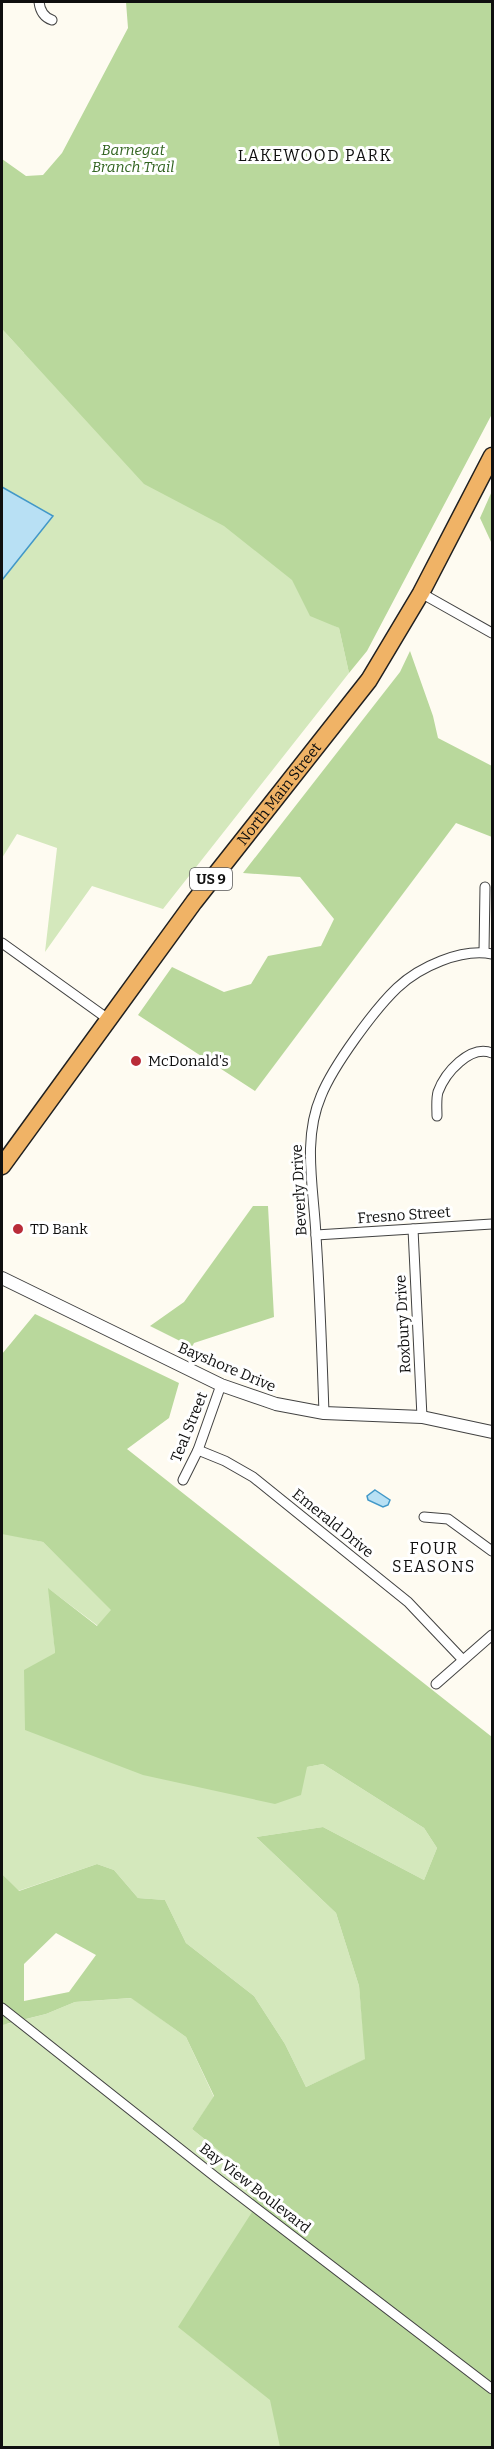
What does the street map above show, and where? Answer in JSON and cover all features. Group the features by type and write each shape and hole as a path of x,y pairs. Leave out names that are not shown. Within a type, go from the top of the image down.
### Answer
{"highway":[{"name":"US 9","path":"421,593 492,456"},
{"name":"North Main Street","path":"2,1166 194,902 369,680 421,593"}],"street":[{"path":"39,2 41,11 46,18 51,20"},
{"path":"421,593 492,633"},
{"path":"485,887 488,953"},
{"path":"2,943 108,1019"},
{"name":"Beverly Drive","path":"324,1413 310,1157 312,1133 320,1097 333,1071 388,996 403,982 427,967 450,958 488,953"},
{"path":"437,1116 438,1092 455,1066 472,1053 479,1051 492,1053"},
{"name":"Fresno Street","path":"316,1235 492,1224"},
{"name":"Roxbury Drive","path":"413,1229 422,1417"},
{"name":"Bayshore Drive","path":"2,1278 221,1384 276,1404 324,1413 422,1417 492,1432"},
{"name":"Teal Street","path":"183,1480 198,1450 221,1384"},
{"name":"Emerald Drive","path":"198,1450 225,1461 253,1477 408,1602 463,1660"},
{"path":"424,1517 448,1519 492,1551"},
{"path":"436,1684 492,1635"},
{"name":"Bay View Boulevard","path":"2,2008 218,2179 492,2389"}],"green space":[{"name":"Barnegat Branch Trail","path":"126,2 492,2 492,414 367,651 349,673 339,628 310,616 292,580 224,526 144,484 2,329 2,159 26,176 43,175 62,153 128,28"},
{"path":"492,2 333,625 339,628 349,673 163,909 92,886 45,952 57,848 17,834 2,858 2,329 24,353"},
{"path":"492,491 492,544 480,518"},
{"path":"410,651 433,716 438,738 492,766 492,837 456,823 255,1091 138,1015 172,967 224,992 251,984 268,956 321,946 334,919 300,877 243,873 400,672"},
{"path":"253,1206 268,1206 274,1317 194,1343 192,1347 150,1326 184,1302"},
{"path":"35,1314 179,1383 169,1418 127,1449 492,1737 492,2447 280,2447 270,2400 178,2327 254,2209 250,2176 192,2129 214,2096 186,2037 131,1998 75,2002 46,2014 2,2025 2,1874 19,1891 97,1864 114,1870 138,1898 165,1900 186,1943 254,1996 285,2044 306,2087 365,2059 359,1986 336,1913 256,1837 323,1827 424,1880 437,1848 424,1828 323,1764 307,1767 301,1795 275,1804 143,1775 25,1730 24,1670 55,1653 48,1588 97,1626 111,1610 43,1542 2,1534 2,1354","holes":["56,1933 96,1955 69,1992 24,2001 24,1964"]},
{"path":"2,1533 43,1542 112,1610 98,1626 49,1589 55,1653 307,1767 323,1764 424,1828 437,1848 424,1880 323,1827 256,1837 336,1913 359,1986 366,2059 306,2087 285,2044 254,1996 186,1943 165,1900 138,1898 114,1870 97,1864 18,1891 2,1874"},
{"path":"132,1998 186,2037 214,2097 192,2129 250,2176 254,2209 492,2447 2,2447 2,2020 7,2024 46,2014 75,2002"}],"water":[{"path":"2,487 53,516 2,580"},
{"path":"375,1490 390,1500 388,1505 383,1507 368,1500 367,1496"}],"place":[{"name":"McDonald's","path":"136,1061"},
{"name":"TD Bank","path":"18,1229"}],"district":[{"name":"LAKEWOOD PARK","path":"315,155"},
{"name":"FOUR SEASONS","path":"434,1557"}]}
